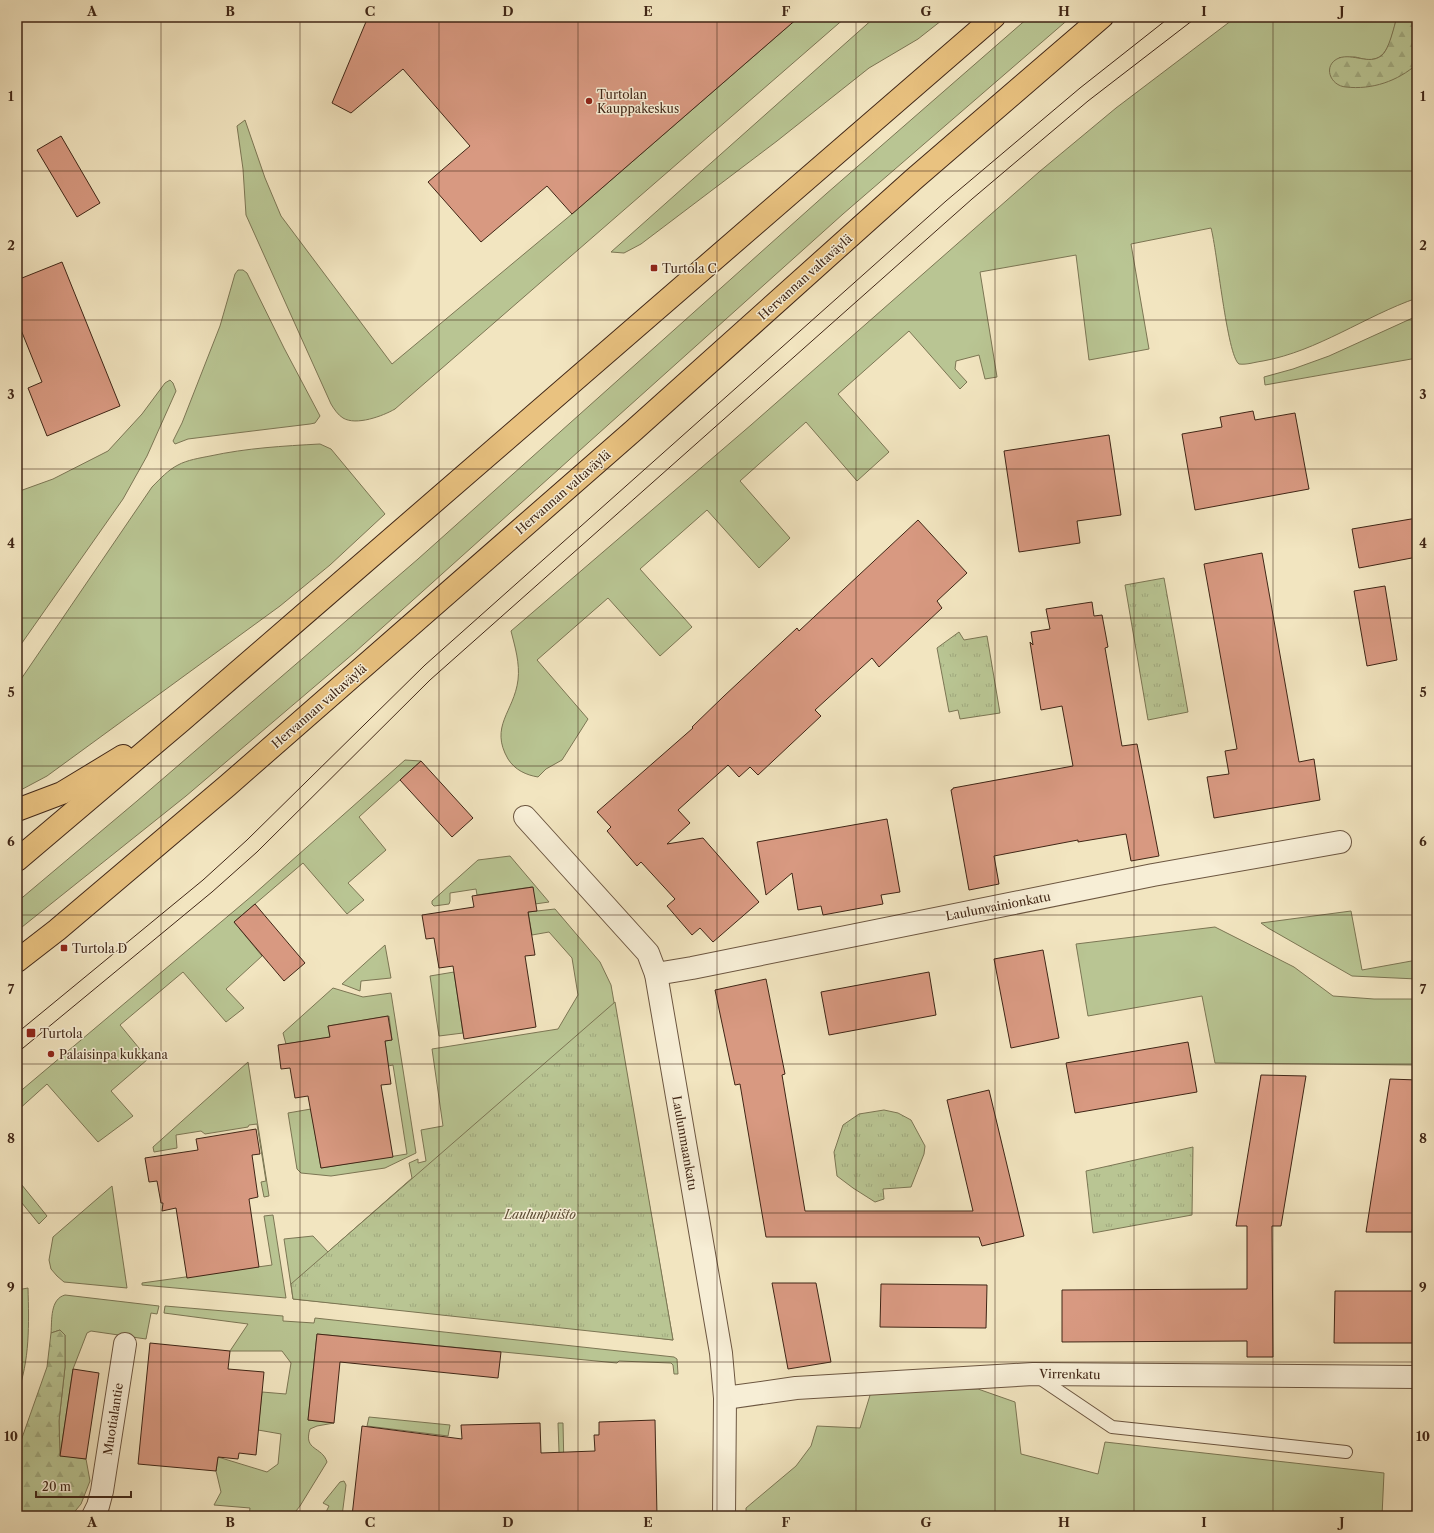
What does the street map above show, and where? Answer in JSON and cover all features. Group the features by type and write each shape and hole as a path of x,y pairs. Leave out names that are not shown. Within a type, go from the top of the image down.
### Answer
{"highway":[{"path":"17,860 181,721 994,17"},
{"name":"Hervannan valtaväylä","path":"17,961 57,930 239,775 633,431 914,179 1102,17"},
{"path":"17,810 62,793 181,721"}],"street":[{"name":"Laulunmaankatu","path":"526,817 648,954 656,974 721,1353 725,1398 724,1516"},
{"name":"Laulunvainionkatu","path":"656,974 1153,875 1340,842"},
{"name":"Muotialantie","path":"93,1516 102,1491 125,1344"},
{"name":"Virrenkatu","path":"725,1398 796,1388 1033,1374 1417,1377"}],"lane":[{"path":"1033,1374 1112,1427 1346,1452"}],"green space":[{"path":"799,17 846,17 395,409 377,417 362,421 348,420 338,414 331,404 246,215 243,169 237,126 245,120 265,178 281,216 392,364 572,214"},
{"path":"875,17 946,17 918,39 869,68 777,141 641,244 624,253 611,252"},
{"path":"1029,17 1071,17 843,214 354,653 186,796 17,931 17,902 137,801 418,559 826,194"},
{"path":"1236,17 1397,17 1390,42 1384,53 1379,57 1369,60 1355,57 1339,58 1411,69 1417,64 1417,298 1398,305 1303,349 1263,361 1239,364 1230,342 1226,323 1211,228 1131,244 1149,349 1089,360 1076,255 980,272 997,377 985,379 979,355 956,361 955,369 967,382 960,389 909,331 838,394 889,452 857,481 806,422 740,481 790,538 759,568 707,510 640,569 692,627 660,656 608,598 537,660 588,719 562,760 546,769 538,777 529,775 517,769 508,759 501,737 504,719 516,691 518,680 518,661 511,631 751,425 1039,172 1116,108"},
{"path":"1397,17 1417,17 1417,64 1393,80 1375,86 1356,88 1340,86 1336,83 1330,75 1331,65 1334,61 1344,57 1371,59 1381,56 1389,44"},
{"path":"238,270 243,270 247,273 320,416 315,423 310,424 188,439 175,444 173,441 182,423 220,326 235,274"},
{"path":"1417,316 1417,358 1265,385 1264,377 1293,369 1329,356"},
{"path":"170,380 176,391 147,456 123,499 17,650 17,492 53,479 108,451 142,414 165,383"},
{"path":"320,444 331,449 385,514 330,565 280,606 47,776 17,792 17,685 152,487 174,467 194,459 251,449"},
{"path":"1164,578 1188,712 1148,720 1125,585"},
{"path":"959,632 964,640 987,636 1000,713 960,719 958,710 949,712 937,648"},
{"path":"405,760 421,761 359,817 386,850 348,883 364,900 347,914 303,863 234,922 262,956 226,989 244,1008 226,1022 183,972 120,1025 148,1059 111,1091 133,1116 98,1142 47,1084 17,1111 17,1094 253,895"},
{"path":"510,856 549,902 535,904 532,887 477,895 476,889 450,893 449,904 434,906 432,904 432,901 478,860"},
{"name":"Laulunpuisto","path":"555,909 600,962 611,985 673,1340 571,1327 293,1299 284,1239 313,1236 328,1252 412,1178 409,1163 418,1159 418,1163 426,1161 421,1130 443,1126 432,1049 558,1029 578,995 572,958 549,932 532,935 528,912"},
{"path":"1351,911 1362,970 1417,960 1417,979 1352,976 1261,923"},
{"path":"1215,927 1294,967 1333,996 1374,999 1417,999 1417,1065 1215,1063 1202,996 1088,1016 1076,944"},
{"path":"385,945 391,978 361,981 360,991 342,984"},
{"path":"454,972 463,1033 439,1036 430,976"},
{"path":"333,988 363,997 391,993 416,1153 385,1168 331,1176 301,1173 297,1169 288,1113 311,1109 321,1168 407,1154 393,1065 388,1066 385,1041 392,1040 389,1016 328,1026 330,1037 286,1044 283,1033"},
{"name":"Laulunpuisto","path":"615,1002 673,1340 293,1299 291,1284"},
{"path":"248,1062 269,1196 264,1197 261,1182 266,1181 257,1124 249,1125 248,1127 205,1134 201,1131 176,1135 177,1148 154,1152 153,1147"},
{"path":"884,1110 898,1113 911,1120 925,1146 924,1154 911,1187 883,1189 884,1199 875,1202 837,1176 834,1152 843,1125 859,1114"},
{"path":"1193,1147 1192,1215 1093,1233 1086,1171"},
{"path":"17,1179 47,1216 39,1224 17,1197"},
{"path":"112,1186 127,1288 64,1282 51,1269 49,1260 53,1237"},
{"path":"273,1215 286,1298 142,1285 142,1283 272,1265 264,1216"},
{"path":"28,1288 28,1342 24,1369 17,1395 17,1290"},
{"path":"65,1295 159,1306 157,1314 151,1313 146,1339 91,1331 87,1333 73,1369 60,1456 59,1421 65,1367 65,1335 60,1330 51,1333 54,1305 60,1297"},
{"path":"165,1306 283,1316 283,1321 314,1323 315,1318 674,1357 677,1359 678,1374 674,1374 673,1365 671,1363 619,1361 617,1363 317,1334 308,1420 334,1423 317,1426 310,1429 309,1441 314,1448 325,1457 327,1462 300,1506 292,1516 249,1516 250,1508 214,1505 221,1492 216,1471 218,1457 267,1472 278,1464 281,1434 258,1430 262,1392 286,1394 291,1363 282,1351 230,1351 248,1324 164,1313"},
{"path":"60,1330 65,1335 65,1367 59,1421 60,1455 86,1459 90,1481 81,1504 71,1516 44,1516 39,1514 38,1516 17,1516 17,1452 47,1367 51,1333"},
{"path":"978,1389 1015,1402 1021,1454 1098,1474 1105,1442 1384,1473 1382,1516 746,1516 746,1508 796,1466 811,1446 817,1426 860,1428 871,1392"},
{"path":"369,1417 450,1425 448,1436 367,1426"},
{"path":"558,1423 563,1423 565,1516 559,1452"},
{"path":"344,1481 346,1485 342,1516 324,1516 329,1506 323,1503 340,1482"}],"building":[{"name":"Turtolan Kauppakeskus","path":"368,17 799,17 572,214 547,186 481,242 428,182 470,146 403,69 351,113 332,103"},
{"path":"61,136 100,203 77,217 37,150"},
{"path":"62,262 120,406 47,436 28,388 42,382 17,320 17,280"},
{"path":"1253,411 1255,420 1295,413 1309,489 1195,510 1182,434 1222,427 1220,417"},
{"path":"1109,435 1121,515 1077,521 1080,543 1019,552 1004,451"},
{"path":"1417,518 1417,557 1359,568 1352,529"},
{"path":"918,520 967,573 937,601 942,608 879,667 872,658 815,710 821,716 758,775 750,767 739,777 728,765 678,810 690,823 667,844 703,838 759,902 713,942 700,928 692,935 667,906 675,899 641,862 637,866 607,831 611,827 597,812 693,728 692,727 724,696 797,628 799,631"},
{"path":"1262,553 1299,762 1314,759 1320,800 1214,818 1207,777 1229,774 1225,751 1237,749 1204,564"},
{"path":"1385,586 1397,660 1367,666 1354,591"},
{"path":"1092,602 1094,616 1102,615 1108,647 1105,648 1122,746 1137,744 1159,856 1131,861 1126,834 1078,842 1078,840 994,856 999,884 969,890 951,790 953,788 1073,766 1062,706 1041,710 1030,642 1033,645 1031,632 1050,629 1046,609"},
{"path":"421,761 473,818 452,837 400,780"},
{"path":"887,819 900,892 881,895 883,904 823,915 821,906 798,910 792,873 766,895 757,842"},
{"path":"533,887 537,911 528,912 535,955 525,956 536,1027 464,1039 453,966 439,968 434,938 426,939 422,915 474,907 472,896"},
{"path":"255,904 305,963 284,981 234,922"},
{"path":"1043,950 1059,1038 1011,1048 994,959"},
{"path":"929,972 936,1015 829,1035 821,992"},
{"path":"766,979 785,1074 782,1075 805,1211 973,1211 947,1100 989,1090 1024,1236 982,1246 979,1237 766,1237 740,1084 735,1085 715,990"},
{"path":"388,1016 392,1040 385,1041 391,1084 381,1085 393,1157 321,1168 308,1096 295,1098 290,1068 281,1069 278,1045 330,1037 328,1026"},
{"path":"1188,1042 1197,1092 1075,1113 1066,1063"},
{"path":"1261,1075 1306,1076 1281,1226 1272,1226 1273,1357 1247,1357 1247,1341 1062,1342 1062,1290 1247,1289 1247,1226 1236,1226"},
{"path":"1390,1079 1417,1080 1417,1200 1412,1232 1366,1232"},
{"path":"256,1129 260,1154 252,1155 258,1197 249,1199 259,1267 187,1278 176,1208 162,1211 163,1203 161,1203 157,1181 149,1182 145,1158 198,1150 196,1139"},
{"path":"772,1283 816,1283 831,1362 788,1369"},
{"path":"881,1284 987,1285 986,1328 880,1327"},
{"path":"1335,1291 1417,1291 1417,1343 1334,1343"},
{"path":"317,1334 501,1352 498,1378 340,1362 334,1423 308,1420"},
{"path":"150,1343 230,1351 228,1369 264,1372 256,1455 239,1453 238,1459 218,1457 216,1471 138,1464"},
{"path":"73,1369 99,1373 86,1459 60,1456"},
{"path":"655,1420 657,1516 352,1516 362,1426 462,1439 461,1425 540,1423 541,1453 595,1451 594,1435 599,1435 599,1422"}],"tram line":[{"path":"17,1033 203,880 247,840 425,665 946,201 1080,88 1170,17"},
{"path":"17,1053 212,892 257,852 430,680 972,199 1088,101 1197,17"}],"place":[{"name":"Turtolan Kauppakeskus","path":"589,101"},
{"name":"Turtola C","path":"654,268"},
{"name":"Turtola D","path":"64,948"},
{"name":"Turtola","path":"31,1033"},
{"name":"Palaisinpa kukkana","path":"51,1054"}]}
